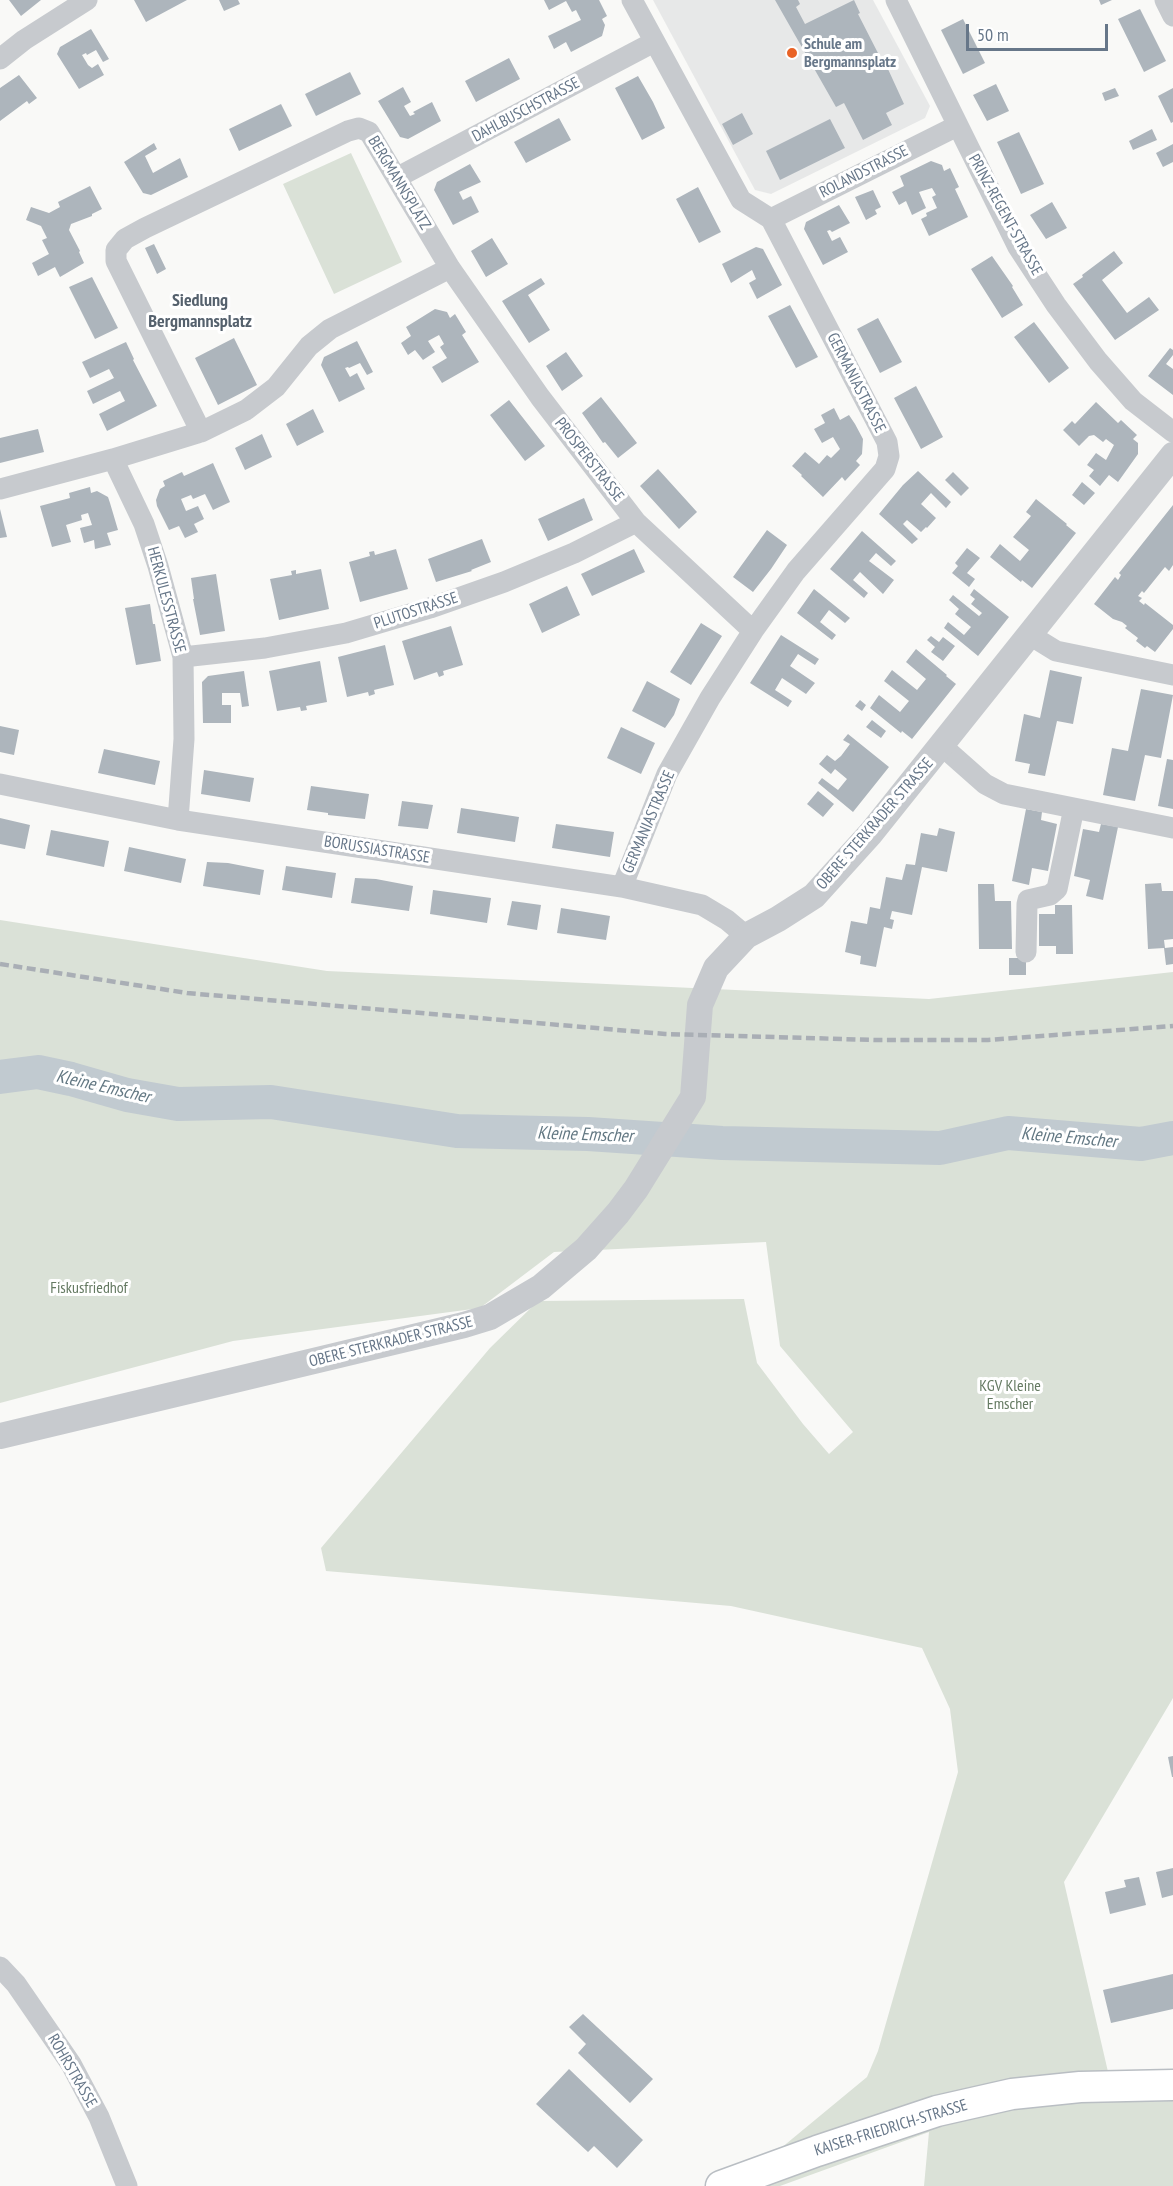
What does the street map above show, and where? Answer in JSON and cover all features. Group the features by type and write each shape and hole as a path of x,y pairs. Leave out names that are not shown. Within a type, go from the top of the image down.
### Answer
{"main road":[{"name":"KAISER-FRIEDRICH-STRASSE","path":"721,2186 937,2111 1012,2094 1080,2087 1173,2085"}],"street":[{"path":"0,59 24,40 87,0"},
{"path":"632,0 741,201 771,219"},
{"name":"PRINZ-REGENT-STRASSE","path":"896,0 1018,247 1056,305 1098,361 1126,393 1173,432"},
{"path":"1165,0 1173,16"},
{"name":"DAHLBUSCHSTRASSE","path":"398,177 654,42"},
{"name":"ROLANDSTRASSE","path":"771,219 957,126"},
{"name":"BERGMANNSPLATZ","path":"201,432 116,261 116,250 125,239 348,131 359,128 369,132 398,177 450,268"},
{"name":"GERMANIASTRASSE","path":"622,887 667,774 710,698 753,631 796,571 885,469 889,456 887,442 771,219"},
{"path":"0,489 113,459 201,432 246,410 276,387 309,346 330,329 450,268"},
{"name":"PROSPERSTRASSE","path":"450,268 540,397 636,522 753,631"},
{"name":"OBERE STERKRADER STRASSE","path":"0,1436 464,1325 490,1317 541,1287 586,1249 618,1213 636,1189 693,1097 700,1005 716,968 746,936 814,896 871,833 1173,455"},
{"name":"HERKULESSTRASSE","path":"113,459 144,524 183,657 184,739 178,820"},
{"name":"PLUTOSTRASSE","path":"183,657 264,648 346,633 430,608 504,582 574,553 636,522"},
{"path":"1030,635 1056,651 1173,675"},
{"path":"942,746 986,784 1004,794 1173,828"},
{"name":"BORUSSIASTRASSE","path":"0,784 178,820 622,887 702,905 727,920 746,936"},
{"path":"1026,952 1028,900 1050,895 1057,889 1074,808"},
{"name":"ROHRSTRASSE","path":"0,1966 16,1984 71,2064 99,2117 127,2186"}],"shaded area":[{"name":"Schule am Bergmannsplatz","path":"653,0 873,0 930,106 925,118 771,194 755,190"}],"green space":[{"path":"351,153 402,262 334,294 283,184"},
{"path":"0,920 327,971 929,999 1173,972 1173,1698 1064,1882 1115,2102 1173,2101 1173,2186 924,2186 929,2132 780,2186 745,2186 746,2177 867,2077 878,2051 958,1772 950,1709 922,1648 731,1606 326,1571 321,1548 490,1348 538,1301 744,1299 757,1363 829,1454 853,1432 780,1346 766,1242 554,1252 480,1308 233,1341 0,1403"}],"building":[{"path":"9,0 41,0 21,16"},
{"path":"134,0 187,0 146,22"},
{"path":"219,0 238,0 240,4 224,11"},
{"path":"544,0 599,0 607,16 602,19 605,25 602,36 571,52 566,42 554,49 548,36 581,20 576,10 572,12 566,1 549,10"},
{"path":"775,0 798,0 800,4 796,7 805,24 854,0 860,13 858,14 880,57 882,56 904,104 886,113 892,125 863,140 844,103 836,107"},
{"path":"1099,0 1112,0 1101,5"},
{"path":"1140,9 1166,61 1144,72 1118,19"},
{"path":"963,19 985,63 963,74 941,30"},
{"path":"91,29 109,59 103,62 96,50 82,55 92,68 98,64 104,75 79,89 57,54 60,47"},
{"path":"509,58 520,79 476,102 465,81"},
{"path":"350,72 361,94 316,116 305,94"},
{"path":"19,75 37,98 29,104 27,101 0,121 0,88"},
{"path":"638,76 665,128 642,140 615,88"},
{"path":"996,84 1009,111 987,121 973,95"},
{"path":"403,87 411,102 404,106 410,116 432,102 441,121 408,139 400,137 378,101"},
{"path":"1115,88 1119,96 1105,101 1102,93"},
{"path":"1173,88 1173,122 1171,123 1158,96"},
{"path":"281,104 292,126 239,151 229,129"},
{"path":"742,113 753,134 733,145 722,124"},
{"path":"559,118 571,140 526,163 514,142"},
{"path":"830,119 845,148 780,180 766,151"},
{"path":"1152,129 1157,140 1133,150 1129,141"},
{"path":"1019,132 1044,184 1021,194 997,142"},
{"path":"154,143 157,149 145,156 153,173 180,158 188,177 151,195 143,193 124,162"},
{"path":"1173,144 1173,162 1163,167 1156,153"},
{"path":"931,161 942,165 944,171 950,168 959,187 955,189 968,217 929,236 921,219 927,216 926,213 937,208 932,197 936,195 932,188 919,192 926,208 912,215 906,201 899,205 892,192 904,186 900,176"},
{"path":"470,164 481,182 459,192 463,200 471,196 479,212 453,225 434,190 437,182"},
{"path":"90,186 102,209 92,216 71,224 69,230 84,263 60,277 55,267 38,276 32,263 49,254 42,240 47,238 41,226 26,220 31,207 49,213 60,207 58,202"},
{"path":"698,187 721,232 699,243 676,199"},
{"path":"873,190 881,207 875,210 877,214 866,220 855,197"},
{"path":"1052,202 1067,228 1046,239 1030,215"},
{"path":"839,205 850,223 832,232 827,231 832,241 840,237 848,252 823,265 804,229 806,222"},
{"path":"492,238 508,264 486,277 471,251"},
{"path":"154,244 166,269 157,274 145,248"},
{"path":"756,247 763,249 782,285 757,299 749,283 756,279 752,270 731,283 722,264"},
{"path":"1114,251 1123,263 1102,280 1127,313 1149,297 1159,310 1115,340 1073,284"},
{"path":"992,256 1023,305 1002,318 971,269"},
{"path":"92,277 118,328 95,339 69,287"},
{"path":"541,278 545,284 528,295 550,330 529,343 502,301"},
{"path":"790,305 818,357 796,368 768,316"},
{"path":"435,309 447,312 450,318 455,314 466,332 462,335 479,362 442,383 432,367 447,358 440,347 444,344 439,335 428,341 435,352 423,360 415,350 408,355 401,343 411,336 406,327"},
{"path":"878,318 902,362 880,373 857,329"},
{"path":"1034,322 1069,368 1049,383 1014,337"},
{"path":"234,338 257,385 218,405 195,358"},
{"path":"357,341 373,372 367,375 360,363 345,368 350,377 357,373 365,389 339,402 321,365 324,357"},
{"path":"126,342 157,406 107,431 99,414 125,401 120,391 93,404 87,391 114,378 109,369 90,378 82,362"},
{"path":"1170,348 1173,350 1173,355 1166,364 1173,369 1173,395 1148,376"},
{"path":"566,352 583,376 562,391 546,366"},
{"path":"916,386 943,437 921,449 894,398"},
{"path":"601,397 637,443 618,458 605,442 603,443 582,413"},
{"path":"509,400 545,446 525,461 490,415"},
{"path":"1096,402 1118,423 1121,420 1137,435 1133,439 1138,443 1138,454 1118,482 1109,475 1100,486 1089,476 1094,470 1087,465 1096,453 1106,460 1114,445 1106,439 1103,442 1094,435 1089,436 1079,446 1063,430 1072,421 1075,424"},
{"path":"834,408 840,420 849,415 855,424 863,439 862,454 856,461 860,465 845,481 842,477 823,497 792,466 805,452 819,464 827,455 831,458 840,449 833,437 822,443 814,429 825,423 821,415"},
{"path":"313,409 324,432 297,446 286,424"},
{"path":"38,429 44,452 0,463 0,438"},
{"path":"262,434 272,457 245,470 235,448"},
{"path":"213,463 230,502 213,510 205,494 193,499 191,495 181,499 186,511 198,506 204,519 194,524 198,532 185,538 179,526 169,530 156,500 160,489 165,486 163,481 182,472 184,476"},
{"path":"658,469 697,512 679,529 640,486"},
{"path":"918,471 951,502 946,508 931,493 921,504 936,518 927,528 921,532 907,520 903,524 918,539 912,544 879,514"},
{"path":"953,472 969,488 961,496 945,480"},
{"path":"1082,482 1095,493 1084,505 1072,495"},
{"path":"90,487 91,493 97,491 108,497 118,530 107,533 111,545 95,549 94,540 84,543 80,528 92,525 88,513 81,515 82,520 66,525 71,542 52,547 40,506 70,498 69,493"},
{"path":"584,498 593,520 548,541 538,519"},
{"path":"1036,499 1076,533 1032,588 990,557 1000,544 1020,561 1029,550 1013,537 1031,516 1026,512"},
{"path":"1173,505 1173,565 1169,571 1165,567 1144,593 1142,591 1138,596 1142,598 1139,601 1144,605 1145,603 1173,625 1173,629 1155,652 1136,641 1138,638 1125,628 1127,626 1122,622 1113,619 1094,604 1115,577 1118,580 1121,575 1119,573"},
{"path":"0,509 7,537 0,538"},
{"path":"767,530 787,545 753,592 733,577"},
{"path":"862,531 896,561 891,566 876,553 869,561 894,580 883,594 860,572 853,580 868,593 864,598 830,569"},
{"path":"482,539 491,562 472,571 436,582 428,559"},
{"path":"967,548 980,558 967,573 975,579 969,587 952,573 958,566 955,563"},
{"path":"396,549 408,589 360,602 349,562 370,556 369,552 374,551 375,555"},
{"path":"634,549 645,572 592,596 581,574"},
{"path":"321,569 329,609 279,620 270,579 292,575 291,571 296,570 296,574"},
{"path":"216,574 225,631 200,635 191,578"},
{"path":"567,586 580,615 542,633 529,604"},
{"path":"814,589 850,618 845,623 829,610 820,622 836,635 832,640 797,613"},
{"path":"974,589 1009,617 978,656 944,628 948,622 964,635 971,627 955,614 959,609 949,600 953,595 979,616 982,613 971,604 975,599 970,595"},
{"path":"150,604 161,661 136,665 125,608"},
{"path":"701,623 722,636 691,685 670,672"},
{"path":"451,626 463,665 443,671 444,675 439,677 437,672 414,680 402,641"},
{"path":"781,635 819,659 815,665 798,654 790,666 815,683 806,694 782,678 775,690 792,701 788,707 750,683"},
{"path":"931,636 939,642 943,637 955,646 943,661 931,652 935,647 927,640"},
{"path":"385,645 394,685 374,690 375,694 369,696 368,692 347,697 338,657"},
{"path":"916,649 956,684 912,739 870,708 879,695 900,712 909,701 884,681 892,670 917,690 926,679 906,662"},
{"path":"320,661 327,702 306,706 307,710 301,711 300,707 277,711 269,671"},
{"path":"1050,670 1082,677 1073,724 1057,721 1045,776 1028,773 1030,764 1015,761 1024,714 1040,718"},
{"path":"244,671 249,706 242,707 240,693 222,693 222,705 231,705 231,723 203,723 202,682 208,676"},
{"path":"647,681 680,699 674,715 665,728 632,711"},
{"path":"1141,689 1173,695 1161,758 1145,755 1135,801 1103,795 1112,748 1128,751"},
{"path":"860,700 866,705 862,711 855,706"},
{"path":"872,720 886,731 881,738 866,727"},
{"path":"0,726 19,730 14,755 0,752"},
{"path":"621,727 655,743 641,774 607,758"},
{"path":"848,734 889,767 853,812 818,783 822,778 838,790 847,779 835,769 831,774 819,764 827,755 835,761 841,756 850,744 843,740"},
{"path":"104,749 160,761 155,785 98,773"},
{"path":"1167,759 1173,760 1173,809 1158,806"},
{"path":"204,770 254,778 250,802 201,794"},
{"path":"311,786 369,794 365,819 307,810"},
{"path":"818,791 834,804 823,817 807,804"},
{"path":"402,801 433,805 428,829 398,826"},
{"path":"461,808 519,817 515,842 457,833"},
{"path":"1026,809 1042,812 1041,820 1057,824 1048,871 1032,868 1029,885 1012,881"},
{"path":"0,818 30,825 25,849 0,844"},
{"path":"556,824 614,832 610,857 552,848"},
{"path":"1101,824 1118,827 1103,900 1086,896 1090,880 1074,876 1083,829 1099,832"},
{"path":"939,828 955,832 947,872 922,867 912,915 892,911 890,919 894,920 892,929 884,927 876,967 860,964 861,956 845,952 851,921 867,924 870,907 880,909 886,877 902,880 906,864 915,865 921,833 937,836"},
{"path":"51,830 109,841 104,867 46,855"},
{"path":"129,847 186,859 181,883 124,871"},
{"path":"207,862 228,863 264,870 260,895 203,886"},
{"path":"286,866 336,873 332,898 282,890"},
{"path":"355,878 376,879 413,886 409,911 351,903"},
{"path":"1161,883 1162,891 1173,891 1173,939 1164,940 1165,948 1173,947 1173,964 1166,965 1164,948 1148,949 1145,884"},
{"path":"978,884 994,884 995,901 1011,901 1012,949 979,949"},
{"path":"433,890 491,898 487,923 430,914"},
{"path":"512,901 541,905 537,930 507,925"},
{"path":"1055,905 1072,905 1073,954 1056,954 1056,946 1039,946 1039,914 1055,914"},
{"path":"561,908 610,916 606,940 557,933"},
{"path":"1009,958 1026,958 1026,975 1009,975"},
{"path":"1173,1756 1173,1777 1172,1777 1168,1757"},
{"path":"1173,1868 1173,1895 1162,1898 1156,1872"},
{"path":"1139,1877 1146,1905 1110,1914 1105,1892 1126,1887 1124,1880"},
{"path":"1173,1974 1173,2009 1111,2023 1103,1990"},
{"path":"583,2014 653,2079 630,2103 578,2053 586,2044 569,2027"},
{"path":"569,2069 643,2140 617,2168 594,2146 588,2152 536,2104"}],"waterway":[{"name":"Kleine Emscher","path":"0,1077 38,1072 127,1095 178,1104 271,1102 457,1131 588,1134 722,1143 940,1148 1008,1133 1141,1144 1173,1138"}],"railway":[{"path":"0,964 187,993 665,1034 877,1040 988,1040 1173,1026"}],"place":[{"name":"Schule am Bergmannsplatz","path":"792,53"}],"district":[{"name":"Siedlung Bergmannsplatz","path":"200,311"}],"park label":[{"name":"Fiskusfriedhof","path":"89,1288"},
{"name":"KGV Kleine Emscher","path":"1010,1395"}]}
